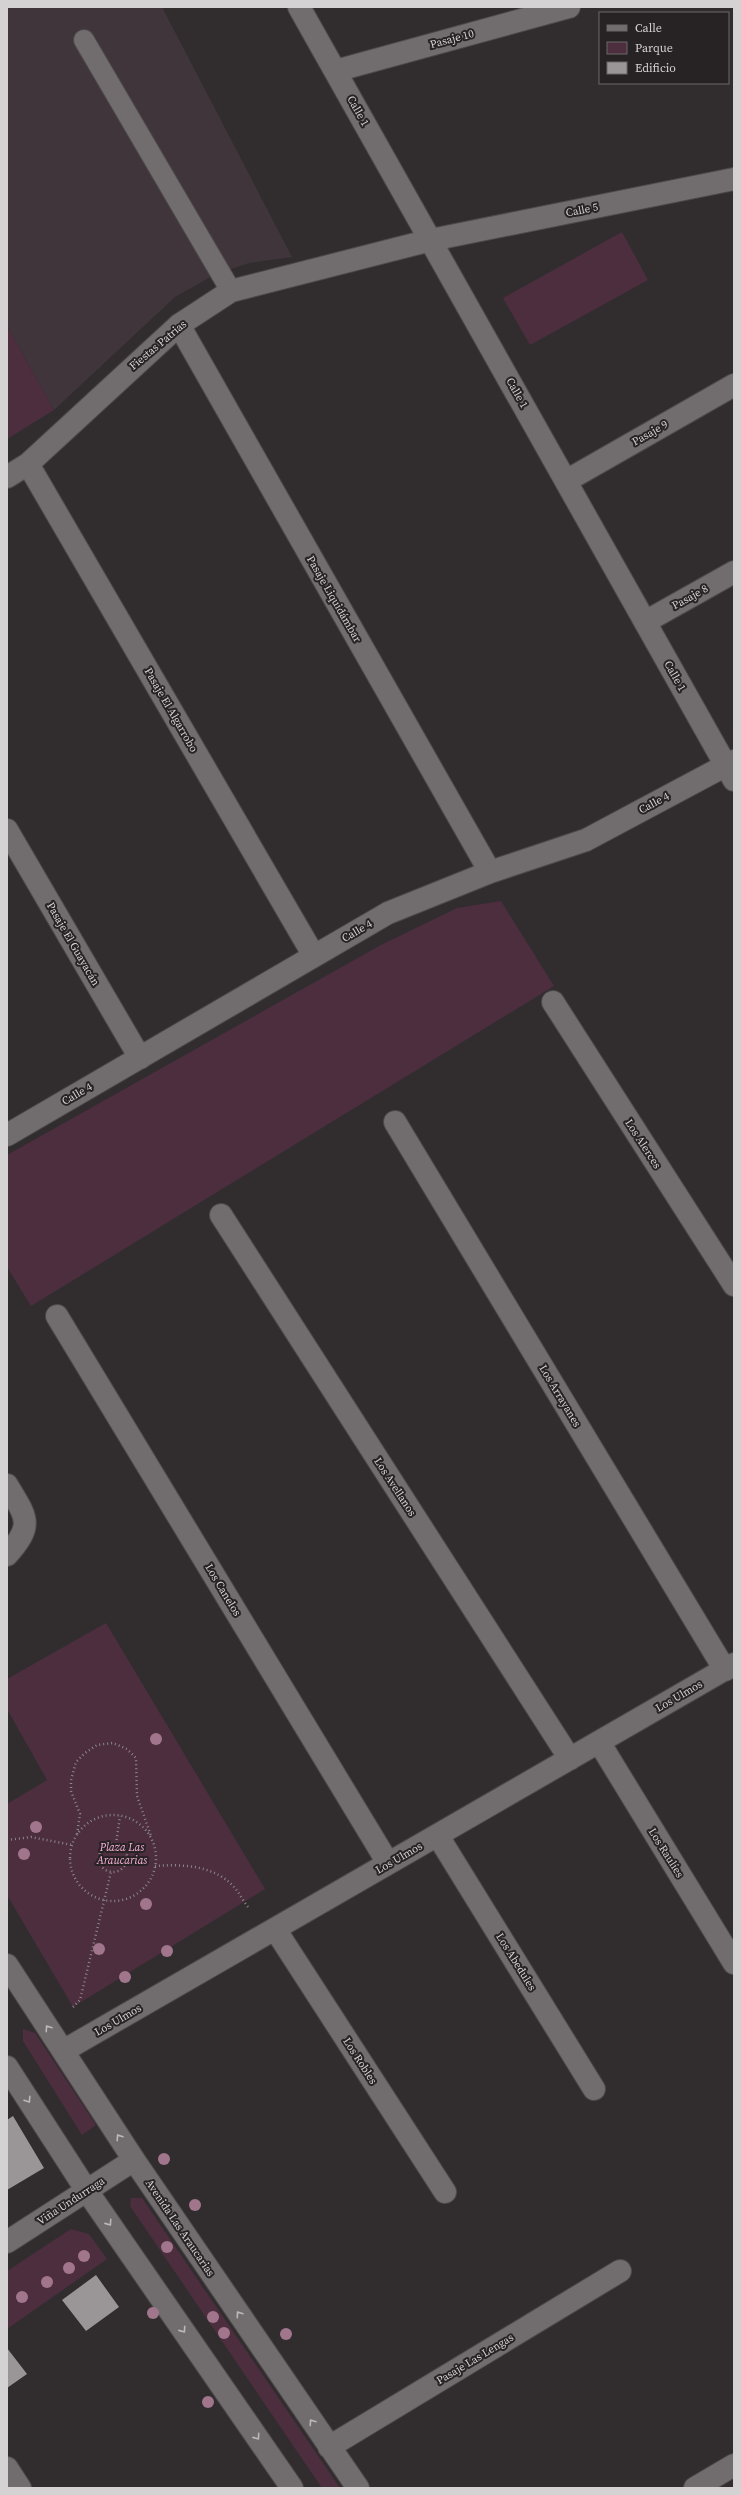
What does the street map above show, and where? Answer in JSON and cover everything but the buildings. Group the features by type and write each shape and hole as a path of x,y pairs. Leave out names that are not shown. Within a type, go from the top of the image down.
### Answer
{"street":[{"name":"Calle 1","path":"299,7 645,622 731,768"},
{"name":"Pasaje 10","path":"335,71 569,7"},
{"name":"Calle 5","path":"430,240 734,179"},
{"name":"Fiestas Patrias","path":"7,477 28,464 179,325 231,291 430,240"},
{"name":"Pasaje Liquidámbar","path":"179,325 490,872"},
{"name":"Pasaje 9","path":"566,481 734,385"},
{"name":"Pasaje El Algarrobo","path":"28,464 314,956"},
{"name":"Pasaje 8","path":"645,622 734,572"},
{"name":"Calle 4","path":"7,1135 388,913 490,872 586,840 731,768"},
{"name":"Pasaje El Guayacán","path":"7,830 140,1058"},
{"name":"Los Alerces","path":"553,1002 734,1285"},
{"name":"Los Arrayanes","path":"395,1122 729,1667"},
{"name":"Los Avellanos","path":"221,1215 570,1759"},
{"name":"Los Canelos","path":"57,1316 388,1863"},
{"path":"7,1485 24,1513 26,1526 17,1544 7,1555"},
{"name":"Los Ulmos","path":"63,2051 729,1667"},
{"name":"Los Raulíes","path":"598,1742 734,1963"},
{"name":"Los Abedules","path":"438,1836 594,2089"},
{"name":"Los Robles","path":"270,1932 445,2192"},
{"name":"Avenida Las Araucarias","path":"7,1965 13,1988 63,2051 134,2160 358,2488"},
{"path":"7,2067 87,2191 292,2488"},
{"name":"Viña Undurraga","path":"7,2242 134,2160"},
{"name":"Pasaje Las Lengas","path":"329,2447 620,2271"},
{"path":"695,2488 734,2465"},
{"path":"7,2468 20,2488"}],"lane":[{"path":"84,40 231,291"}],"path":[{"path":"113,1743 127,1749 136,1758 138,1796 153,1842 156,1855 155,1866 149,1882 139,1893 114,1902 104,1901 83,1889 74,1876 70,1862 72,1845 80,1814 71,1791 71,1780 76,1762 85,1753 97,1745 113,1743"},
{"path":"76,1834 85,1824 97,1817 111,1814 136,1821 147,1830 153,1842"},
{"path":"116,1844 120,1816"},
{"path":"7,1840 31,1837 72,1845"},
{"path":"111,1872 122,1869 127,1861 126,1852 116,1844"},
{"path":"111,1872 101,1865 99,1857 107,1846 116,1844"},
{"path":"155,1866 178,1864 199,1867 218,1875 234,1886 270,1932"},
{"path":"63,2051 73,2007 80,2000 111,1872"}],"shaded area":[{"path":"7,7 162,7 292,257 249,263 216,274 175,297 54,410 7,326"}],"green space":[{"path":"622,232 648,280 530,345 503,298"},
{"path":"7,326 54,410 7,439"},
{"path":"501,901 554,986 31,1306 7,1267 7,1155 381,945 457,908"},
{"name":"Plaza Las Araucarias","path":"106,1623 265,1889 73,2007 7,1895 7,1804 47,1780 7,1709 7,1679"},
{"path":"23,2029 35,2033 96,2125 82,2135 23,2041"},
{"path":"131,2198 142,2198 340,2488 322,2488 130,2206"},
{"path":"71,2229 89,2234 107,2259 7,2329 7,2271"}]}
